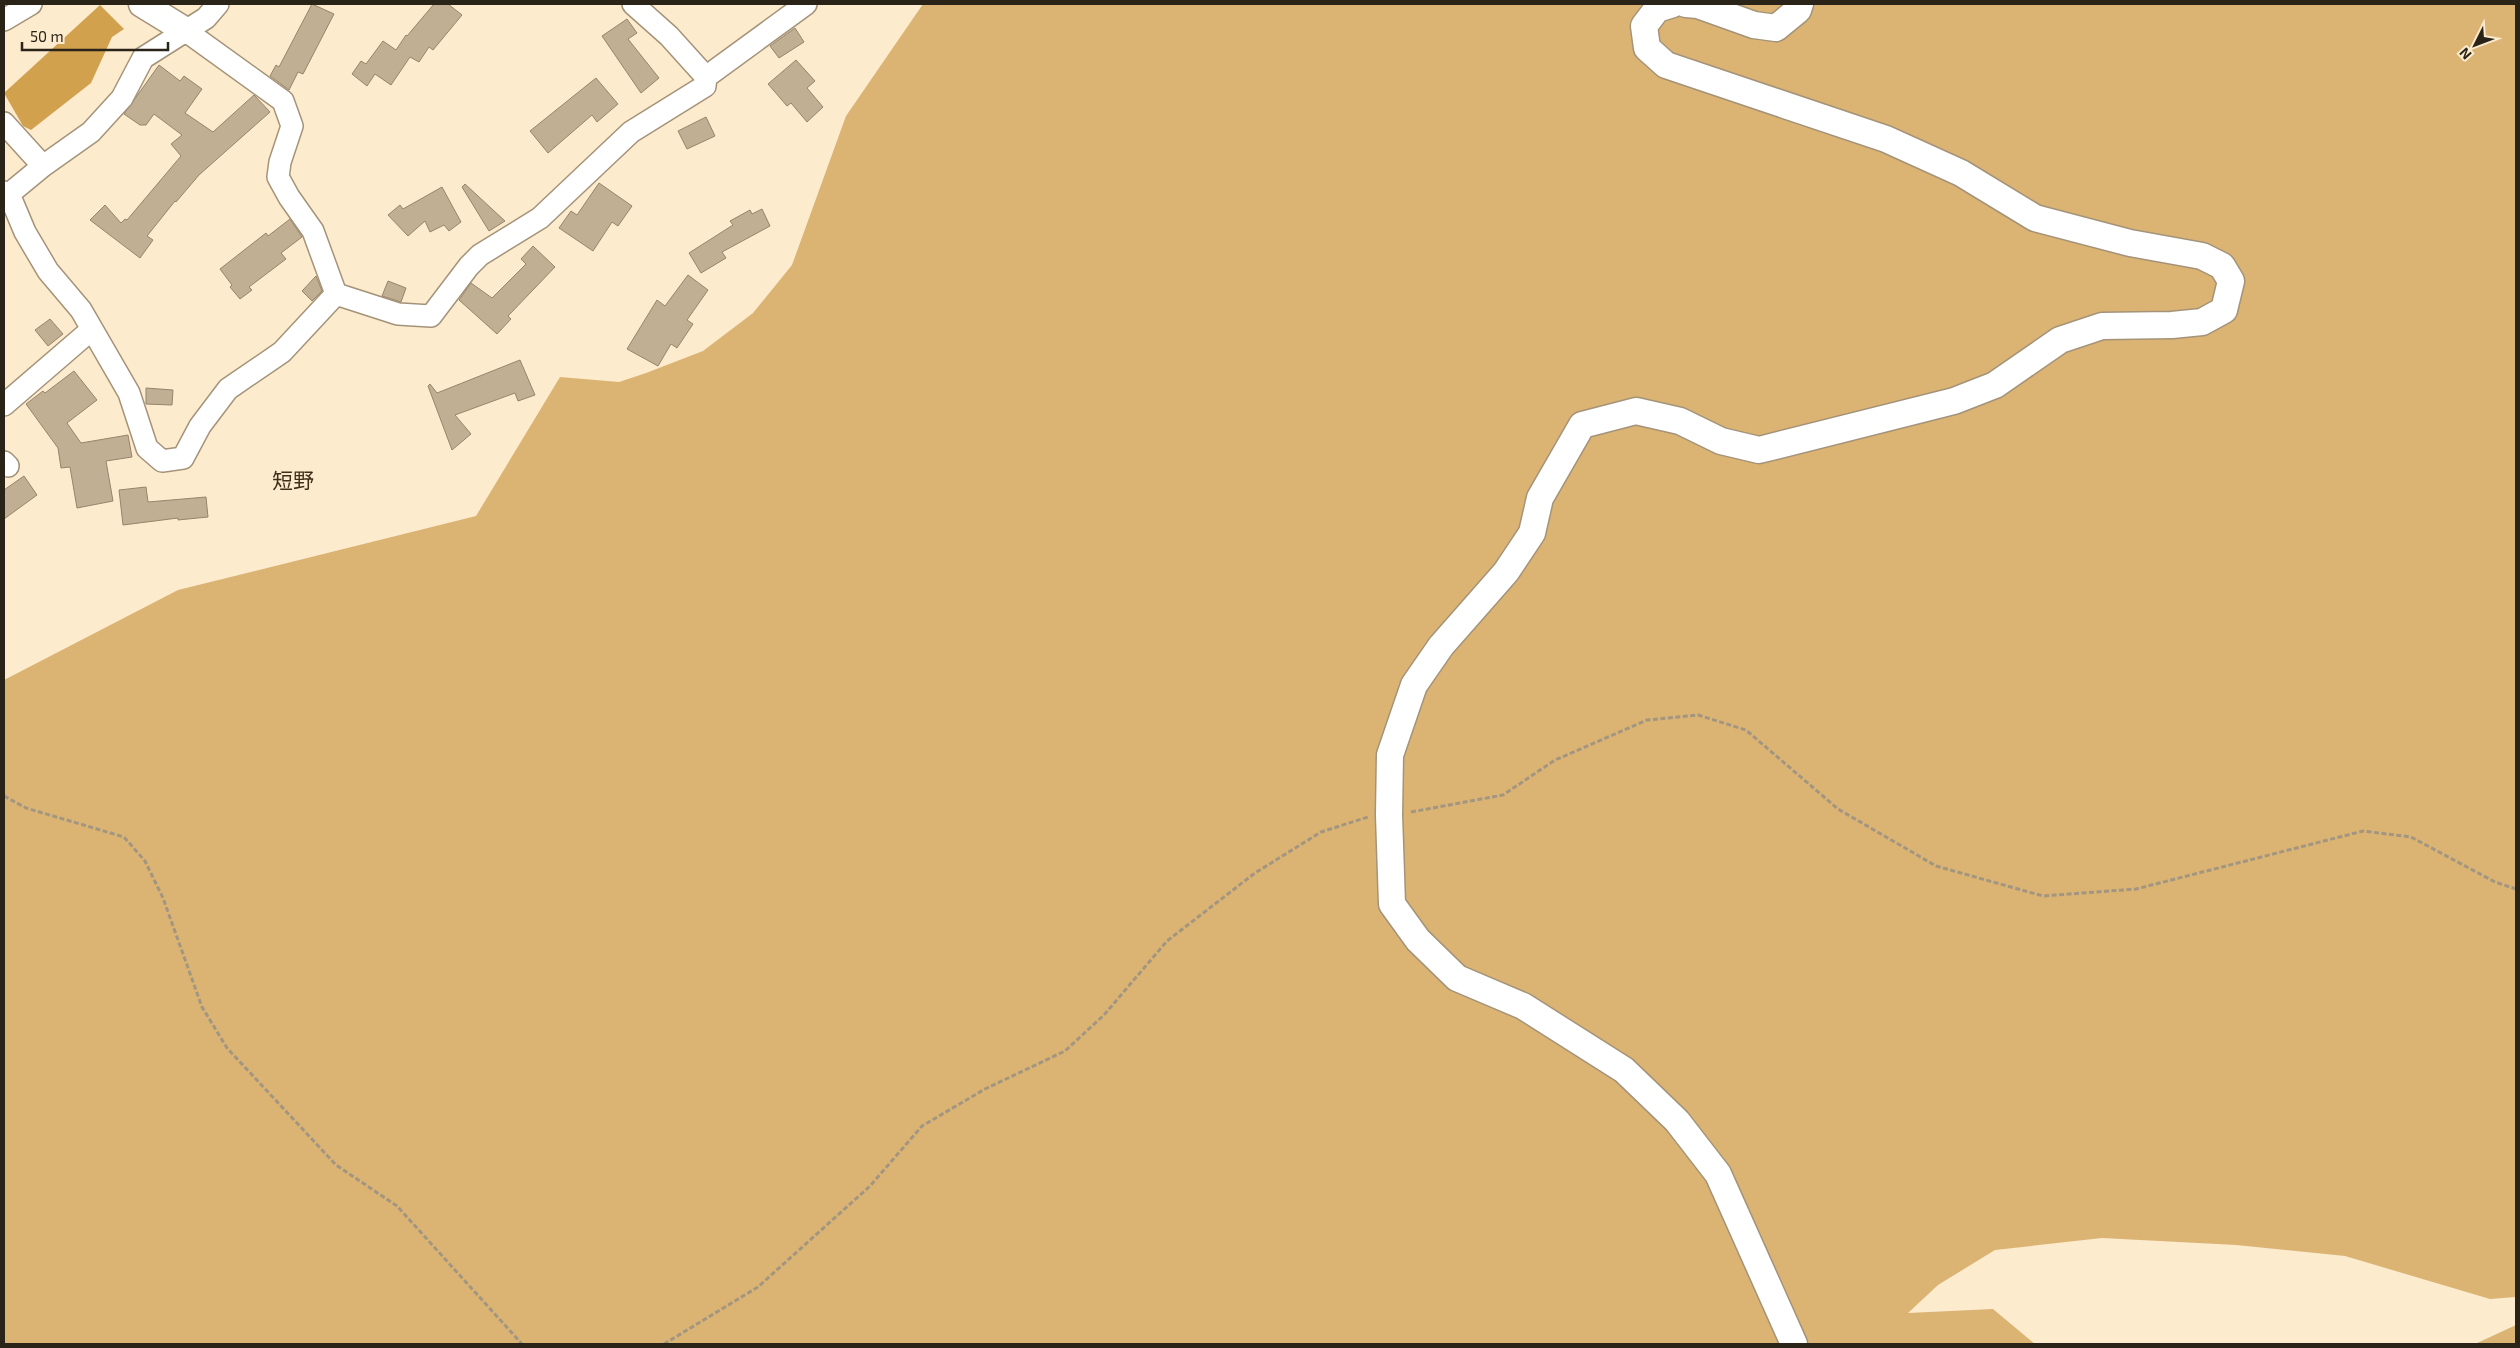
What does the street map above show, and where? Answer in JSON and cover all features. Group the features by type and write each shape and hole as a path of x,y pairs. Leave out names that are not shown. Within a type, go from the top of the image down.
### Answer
{"street":[{"path":"4,20 31,4"},
{"path":"142,4 186,31 283,100 292,126 280,162 278,177 289,197 313,231 336,294"},
{"path":"218,4 206,18 143,58 122,98 91,132 6,193 43,263 81,310 129,393 147,448 162,461 183,458 200,426 228,388 282,352 336,294"},
{"path":"633,4 668,36 706,77"},
{"path":"336,294 398,314 432,316 469,266 480,255 540,218 631,132 705,86 706,77 806,4"},
{"path":"1673,4 1656,8 1644,26 1647,48 1666,65 1886,139 1961,173 2035,218 2130,243 2202,256 2222,266 2231,281 2224,310 2202,322 2172,325 2102,326 2060,340 1995,385 1954,401 1759,450 1721,441 1680,421 1636,411 1582,425 1540,498 1532,533 1506,572 1441,646 1414,685 1390,755 1389,815 1392,904 1418,940 1457,978 1523,1006 1624,1070 1677,1121 1718,1174 1794,1344"},
{"path":"1686,4 1698,5 1754,25 1776,28 1798,10 1800,4"},
{"path":"4,123 43,166"},
{"path":"4,405 91,330"}],"path":[{"path":"664,1344 758,1287 870,1186 922,1126 985,1089 1065,1051 1104,1015 1166,941 1255,873 1321,832 1360,818 1436,809 1503,795 1555,760 1647,720 1698,715 1746,730 1838,809 1936,866 2043,896 2136,890 2363,831 2411,837 2495,882 2516,889"},
{"path":"4,796 26,808 124,837 145,861 163,898 202,1007 227,1048 336,1165 397,1206 522,1344"}],"shaded area":[{"path":"923,4 2516,4 2516,1297 2490,1299 2345,1256 2236,1245 2102,1238 1995,1250 1938,1285 1908,1313 1993,1309 2035,1344 4,1344 4,680 178,590 476,516 560,377 619,382 703,351 753,313 792,265 846,116"},
{"path":"100,5 124,29 112,37 91,83 31,130 23,126 4,93"},
{"path":"2516,1325 2516,1344 2475,1344"}],"building":[{"path":"312,4 334,14 303,74 298,72 289,90 270,76 276,65 279,67"},
{"path":"434,4 448,4 462,15 433,50 429,47 419,62 410,57 391,85 375,74 367,86 352,74 361,61 366,64 383,41 396,50 406,35"},
{"path":"627,19 637,33 628,39 659,78 641,93 602,36"},
{"path":"795,28 804,42 779,58 770,46"},
{"path":"796,60 815,81 807,88 823,107 807,122 791,103 787,106 768,84"},
{"path":"159,65 180,81 184,76 202,89 185,113 213,132 254,95 270,112 199,175 175,201 147,236 153,240 140,258 90,220 105,205 121,223 125,219 127,220 181,156 171,144 182,135 154,114 146,125 140,125 124,114"},
{"path":"596,78 618,104 597,122 592,115 548,153 530,131"},
{"path":"706,117 715,136 687,149 678,131"},
{"path":"599,183 632,206 618,226 612,222 593,251 559,228 571,211 577,215"},
{"path":"465,184 505,221 489,231 462,187"},
{"path":"442,187 461,222 449,231 444,225 430,232 425,221 408,236 388,215 400,205 403,209"},
{"path":"762,209 770,226 722,252 726,258 701,273 689,253 733,225 730,221 750,210 752,214"},
{"path":"290,219 302,237 281,253 286,259 249,287 252,290 240,299 230,287 232,285 220,269 266,233 268,236"},
{"path":"533,246 555,267 508,316 511,319 497,334 459,300 471,283 492,298 526,264 521,259"},
{"path":"688,275 708,290 687,320 693,324 677,348 671,344 658,366 627,349 657,300 665,306"},
{"path":"316,276 322,291 312,301 302,291"},
{"path":"388,281 406,288 401,302 382,296"},
{"path":"50,319 63,334 48,346 35,330"},
{"path":"520,360 535,395 518,401 515,393 455,415 471,434 452,450 428,386 430,384 437,393"},
{"path":"74,371 97,400 67,423 81,443 128,435 132,457 106,461 113,501 77,508 70,467 61,468 58,448 26,404 43,391 45,393"},
{"path":"146,388 173,390 172,405 146,404"},
{"path":"24,476 37,495 4,519 4,490"},
{"path":"146,487 148,502 206,497 208,517 178,520 178,518 123,525 119,490"}],"district":[{"name":"短野","path":"293,481"}]}
